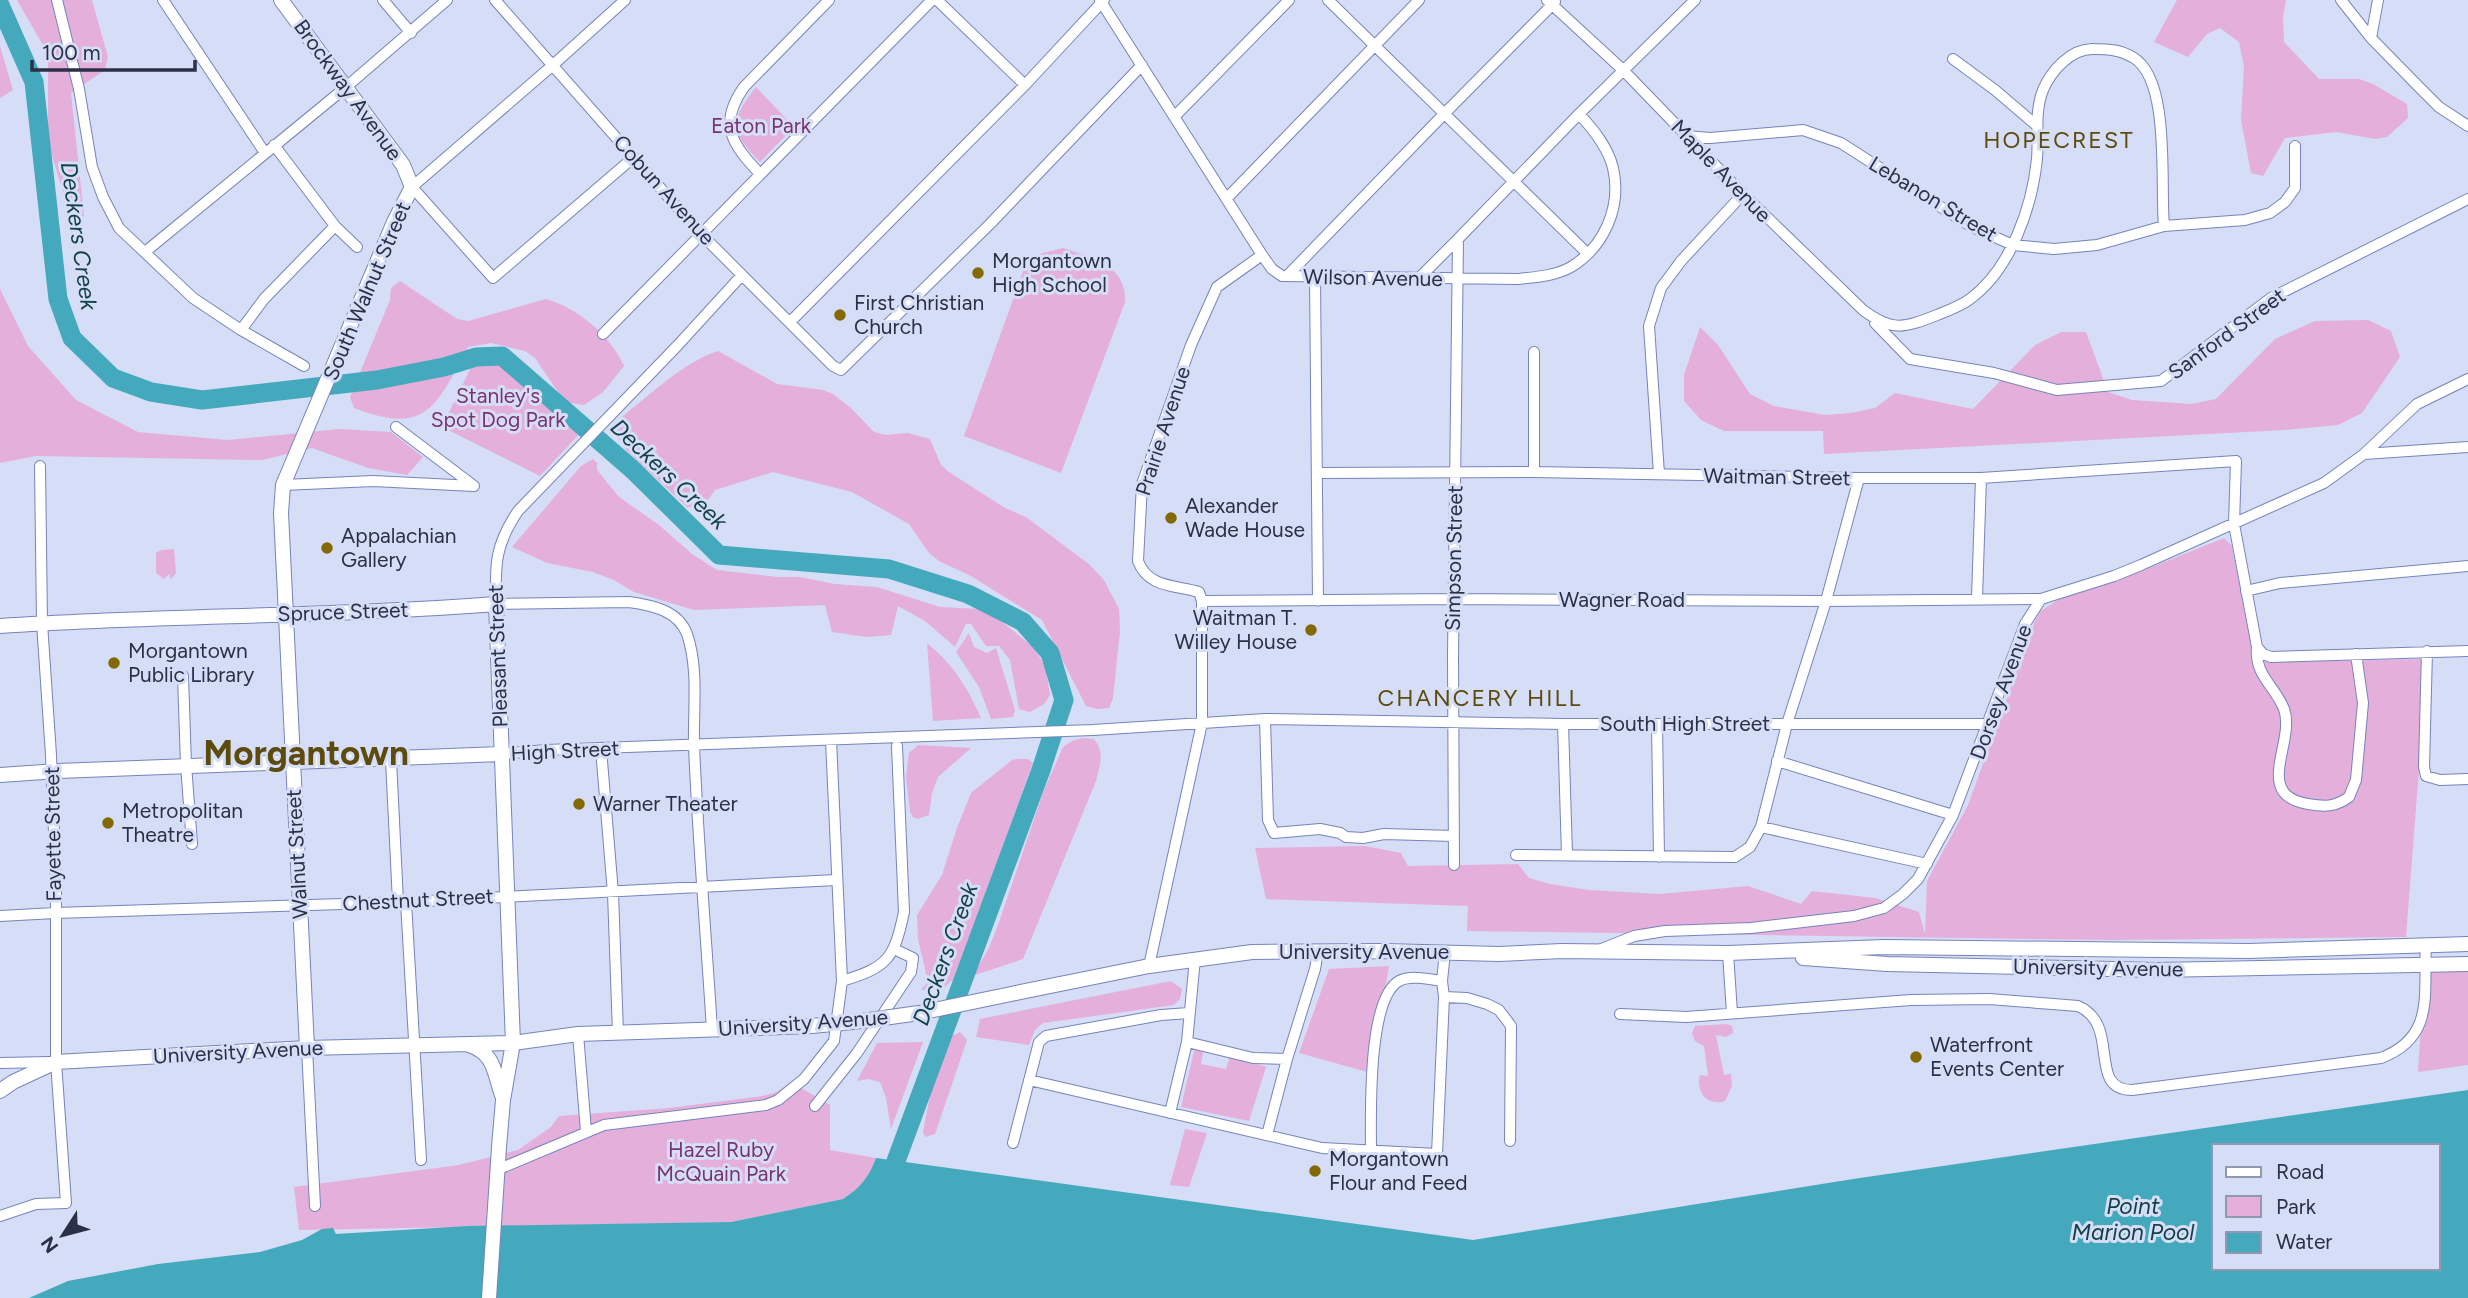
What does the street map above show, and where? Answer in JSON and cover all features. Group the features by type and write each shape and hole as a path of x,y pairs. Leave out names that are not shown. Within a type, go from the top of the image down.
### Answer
{"main road":[{"name":"Brockway Avenue","path":"281,0 403,165 412,187"},
{"name":"South Walnut Street","path":"292,462 394,222 412,187"},
{"name":"Walnut Street","path":"292,462 283,485 281,513 307,1048"},
{"name":"Spruce Street","path":"0,626 177,616 420,610 496,604"},
{"name":"Pleasant Street","path":"489,1298 503,1100 513,1043 496,604"},
{"name":"High Street","path":"0,775 186,765 391,760 501,754"},
{"name":"University Avenue","path":"56,1062 307,1048 513,1043 578,1034 836,1024 919,1013 1149,966 1252,953 1728,953 1884,947 2249,951 2468,944"},
{"name":"University Avenue","path":"1728,953 1886,964 2158,971 2468,964"},
{"path":"461,1043 485,1052 491,1060 503,1100"},
{"path":"0,1091 56,1062"}],"street":[{"path":"57,0 79,89 92,167 119,228 193,298 241,330 304,366"},
{"path":"163,0 265,153"},
{"path":"383,0 411,33"},
{"path":"145,251 345,88 447,0"},
{"name":"Cobun Avenue","path":"495,0 701,233 833,366 841,370 980,234 1142,65"},
{"name":"South Walnut Street","path":"412,187 625,0"},
{"path":"760,174 740,153 732,137 729,124 736,98 829,0"},
{"path":"603,334 932,0"},
{"path":"937,0 1025,85"},
{"path":"1175,116 1289,0"},
{"path":"1328,0 1588,254"},
{"path":"1227,198 1419,0"},
{"path":"1418,279 1579,114 1696,0"},
{"path":"2340,0 2371,38 2439,107 2468,126"},
{"path":"2371,38 2378,0"},
{"path":"790,322 1025,85 1102,1"},
{"name":"Wilson Avenue","path":"1102,1 1262,255 1272,269 1282,276 1458,279 1547,276 1569,268 1588,254 1606,229 1614,211 1613,169 1595,132 1579,114"},
{"path":"1287,276 1552,2"},
{"name":"Maple Avenue","path":"1552,2 1623,70 1743,194 1863,310 1880,323 1891,326 1921,321 1970,300 1997,271 2013,245"},
{"path":"2013,245 2035,179 2036,125 2042,93 2053,73 2069,57 2088,49 2116,50 2137,59 2157,93 2161,122 2161,199 2164,226"},
{"path":"1953,60 1995,90 2036,125"},
{"name":"Lebanon Street","path":"1688,136 1710,138 1803,130 1841,143 1972,227 2013,245 2054,249 2097,244 2164,226 2245,220 2270,214 2285,202 2295,188 2295,146"},
{"path":"274,145 335,226 357,247"},
{"name":"Brockway Avenue","path":"412,187 493,278 634,157"},
{"path":"1659,474 1648,326 1661,288 1681,261 1743,194"},
{"name":"Sanford Street","path":"1863,310 1910,359 1994,373 2057,390 2161,381 2271,298 2468,199"},
{"path":"241,330 264,299 335,226"},
{"name":"Simpson Street","path":"1454,865 1458,239"},
{"name":"Prairie Avenue","path":"1202,601 1199,592 1154,582 1141,570 1138,561 1142,484 1209,299 1223,281 1262,255"},
{"name":"Pleasant Street","path":"496,604 497,554 504,532 518,511 742,275"},
{"path":"1315,276 1318,601"},
{"path":"1534,352 1534,472"},
{"name":"Dorsey Avenue","path":"1594,952 1634,936 1665,931 1751,928 1854,916 1884,908 1918,879 1954,815 2025,624 2041,598 2114,576 2324,483 2364,454 2417,404 2468,379"},
{"path":"283,485 373,481 474,486 396,428"},
{"path":"2364,454 2468,446"},
{"name":"Waitman Street","path":"1317,473 1534,472 1981,478 2236,461 2234,524"},
{"name":"Fayette Street","path":"0,1216 36,1204 66,1203 56,1062 57,884 42,623 40,466"},
{"path":"1516,855 1735,857 1750,847 1761,827 1776,761 1826,601 1859,478"},
{"path":"1977,598 1981,478"},
{"path":"2234,524 2260,650 2256,660 2284,710 2285,731 2278,777 2281,788 2289,798 2299,803 2327,807 2349,797 2356,780 2363,703 2356,654"},
{"path":"2246,591 2280,583 2468,566"},
{"name":"Wagner Road","path":"1202,601 1826,601 2041,598"},
{"path":"1149,966 1202,723 1202,601"},
{"name":"Spruce Street","path":"496,604 629,602 668,612 686,633 694,676 694,745"},
{"path":"2260,650 2271,657 2468,651"},
{"path":"2427,651 2426,776 2440,780 2468,779"},
{"path":"183,676 192,844"},
{"path":"1265,719 1268,820 1274,833 1320,829 1346,837 1363,838 1384,834 1454,836"},
{"name":"South High Street","path":"1129,727 1265,719 1563,724 1989,724"},
{"path":"1563,724 1567,855"},
{"path":"1657,724 1659,857"},
{"name":"High Street","path":"501,754 1129,727"},
{"path":"504,1167 604,1125 766,1105 778,1100 804,1079 834,1041 842,981 831,740"},
{"path":"694,745 712,1030"},
{"path":"842,981 876,969 887,961 894,949 904,912 897,746"},
{"path":"601,749 613,892 618,1033"},
{"path":"391,760 421,1160"},
{"path":"1776,761 1954,815"},
{"path":"1761,827 1927,864"},
{"name":"Chestnut Street","path":"0,916 402,902 836,880"},
{"path":"1620,1014 1686,1017 1911,1000 1989,999 2078,1006 2086,1010 2098,1023 2108,1076 2113,1085 2120,1090 2132,1090 2381,1058 2395,1052 2406,1045 2423,1021 2426,945"},
{"path":"815,1105 857,1053 911,972 913,958 894,949"},
{"path":"1267,1135 1315,970 1318,951"},
{"path":"1029,1080 1322,1148 1437,1154 1445,952"},
{"path":"1728,953 1732,1013"},
{"path":"1170,1113 1187,1042 1195,959"},
{"path":"1371,1151 1371,1073 1387,994 1392,986 1402,979 1442,981"},
{"path":"1444,997 1467,998 1487,1004 1499,1010 1511,1026 1510,1141"},
{"path":"1013,1143 1040,1042 1046,1036 1161,1015 1189,1013"},
{"path":"578,1034 586,1131"},
{"path":"1187,1042 1253,1058 1287,1059"},
{"name":"Walnut Street","path":"307,1048 315,1206"},
{"name":"University Avenue","path":"0,1063 56,1062"}],"green space":[{"path":"17,0 92,0 108,57 105,70 71,93 84,216 71,219 48,142 48,54"},
{"path":"2177,0 2286,0 2283,16 2284,42 2319,79 2359,79 2373,84 2407,104 2408,118 2387,137 2375,139 2336,132 2285,138 2263,176 2251,173 2241,120 2244,67 2239,42 2220,28 2207,34 2188,57 2154,42"},
{"path":"0,46 13,90 0,98"},
{"name":"Eaton Park","path":"756,87 794,127 760,162 743,142 737,126 741,109"},
{"path":"1063,248 1096,260 1114,271 1124,289 1125,302 1061,473 964,436 1025,266 1039,254"},
{"path":"400,281 457,319 468,321 546,299 558,303 592,324 610,344 624,366 603,392 584,405 571,403 562,398 535,358 525,351 491,343 468,347 448,385 427,410 399,419 354,408 350,397 390,300 391,288"},
{"path":"0,289 28,346 76,400 138,432 228,440 340,429 391,432 423,457 407,475 368,468 312,448 262,460 36,456 0,463"},
{"path":"2368,320 2391,331 2400,357 2362,413 2338,425 1824,454 1823,431 1724,431 1701,420 1684,401 1684,375 1700,327 1718,345 1750,394 1774,406 1825,415 1875,408 1895,393 1973,409 2035,345 2061,332 2086,332 2108,392 2132,400 2191,404 2216,399 2275,339 2315,321"},
{"path":"718,351 777,384 823,390 833,394 874,432 886,435 908,433 930,439 941,465 949,472 1005,508 1026,517 1090,565 1104,580 1119,609 1120,631 1113,698 1109,708 1086,706 1042,620 971,576 939,561 929,553 909,524 852,492 773,472 715,490 699,507 687,507 626,450 619,440 616,428 622,417 672,377 694,362"},
{"name":"Stanley's Spot Dog Park","path":"502,356 582,431 540,476 442,427 476,357"},
{"path":"593,459 597,463 597,470 619,497 659,525 692,554 717,570 877,587 940,607 980,609 991,613 1032,646 1045,665 1050,695 1044,704 1030,712 1019,709 1010,660 999,646 986,646 971,624 966,624 955,647 925,621 898,606 891,635 867,637 832,632 825,605 694,610 634,592 593,572 547,563 512,547 581,466"},
{"path":"2224,538 2232,546 2250,639 2254,650 2264,659 2279,662 2422,659 2419,769 2406,937 2112,940 1467,931 1468,906 1266,899 1255,848 1365,846 1401,853 1408,866 1518,864 1529,878 1589,890 1659,894 1748,886 1801,904 1812,891 1875,898 1919,912 1925,934 1927,881 1968,805 2041,611 2059,599 2147,569"},
{"path":"174,549 176,573 171,579 169,574 164,579 156,573 156,553"},
{"path":"969,633 974,647 987,653 996,648 1015,710 1013,717 991,719 979,687 956,652"},
{"path":"927,643 959,677 981,718 933,721"},
{"path":"1082,738 1094,739 1100,749 1101,759 1096,781 1023,959 972,976 988,950 997,928 1044,790 1063,747"},
{"path":"918,745 971,748 938,777 932,793 929,815 918,819 910,812 906,777 909,753"},
{"path":"1028,759 1033,763 955,978 942,989 921,990 928,982 918,939 917,915 942,875 971,793 1012,760"},
{"path":"2468,963 2468,1065 2418,1072 2425,964"},
{"path":"1389,966 1371,1073 1299,1053 1329,969"},
{"path":"1171,981 1182,989 1180,999 1174,1005 1043,1023 1035,1030 1029,1045 976,1037 980,1019"},
{"path":"1695,1026 1732,1026 1733,1033 1726,1037 1716,1035 1724,1075 1731,1074 1732,1086 1725,1101 1713,1102 1704,1097 1699,1087 1700,1075 1708,1076 1704,1046 1695,1041 1692,1033"},
{"path":"960,1032 967,1040 935,1134 925,1137 925,1120 940,1060 949,1037"},
{"path":"923,1042 891,1129 886,1098 880,1082 868,1079 857,1081 877,1043"},
{"path":"1195,1047 1203,1052 1201,1064 1226,1069 1230,1056 1266,1067 1249,1121 1181,1107"},
{"name":"Hazel Ruby McQuain Park","path":"791,1082 830,1105 830,1150 876,1158 863,1182 843,1199 731,1222 299,1230 294,1187 459,1165 518,1150 551,1127 559,1116 669,1108 763,1096 777,1092"},
{"path":"1185,1129 1207,1133 1189,1187 1170,1185"}],"water":[{"name":"Point Marion Pool","path":"2468,1090 2468,1298 29,1298 68,1281 158,1264 260,1252 302,1240 322,1229 333,1228 336,1234 468,1226 731,1222 843,1199 863,1182 876,1158 1473,1240 1853,1179"}],"waterway":[{"name":"Deckers Creek","path":"0,5 34,82 58,299 72,338 113,378 151,392 202,400 377,380 444,367 476,357 502,356 633,470 719,555 889,569 968,594 1023,622 1050,653 1064,700 1041,770 896,1161 894,1187"}],"place":[{"name":"Morgantown High School","path":"978,273"},
{"name":"First Christian Church","path":"840,315"},
{"name":"Alexander Wade House","path":"1171,518"},
{"name":"Appalachian Gallery","path":"327,548"},
{"name":"Waitman T. Willey House","path":"1311,630"},
{"name":"Morgantown Public Library","path":"114,663"},
{"name":"Warner Theater","path":"579,804"},
{"name":"Metropolitan Theatre","path":"108,823"},
{"name":"Waterfront Events Center","path":"1916,1057"},
{"name":"Morgantown Flour and Feed","path":"1315,1171"}],"district":[{"name":"HOPECREST","path":"2059,140"},
{"name":"CHANCERY HILL","path":"1480,698"},
{"name":"Morgantown","path":"306,753"}]}
